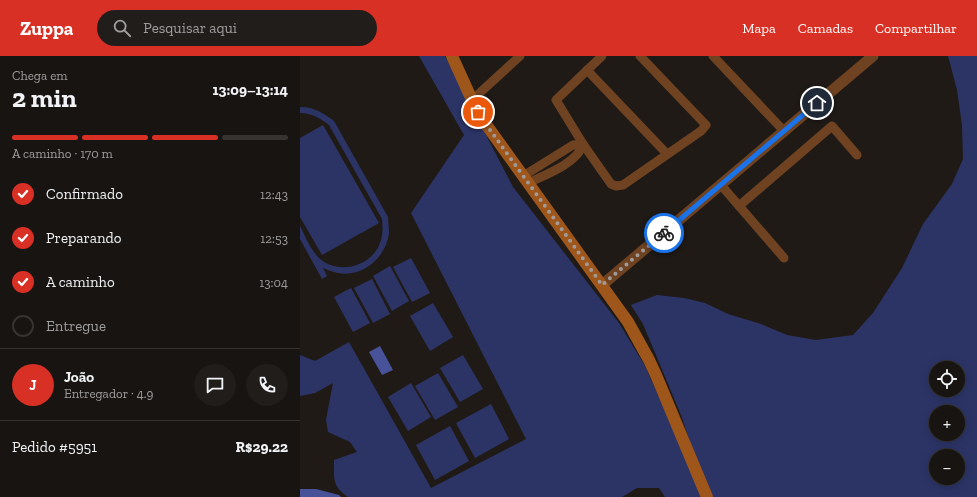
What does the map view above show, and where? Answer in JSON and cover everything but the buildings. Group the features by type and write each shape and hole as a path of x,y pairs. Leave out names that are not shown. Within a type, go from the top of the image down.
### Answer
{"main road":[{"path":"452,56 472,100 485,123 628,322 650,360 707,497"}],"street":[{"path":"472,100 520,56"},
{"path":"602,56 556,100 582,144 611,184 616,186 623,185 706,125 640,56"},
{"path":"713,56 784,131"},
{"path":"602,285 873,56"},
{"path":"587,70 667,154"},
{"path":"739,206 832,126 857,155"},
{"path":"526,180 573,145 582,144"},
{"path":"721,185 784,258"}],"shaded area":[{"path":"419,56 445,56 513,187 619,323 645,366 702,497 665,497 659,488 637,488 622,497 348,497 339,489 334,477 334,460 357,452 350,442 328,432 326,420 333,383 315,393 300,396 300,355 315,361 349,342 431,488 526,439 411,213 464,135"},
{"path":"948,56 977,56 977,497 711,497 700,472 681,415 643,324 631,305 657,295 684,298 705,303 728,314 761,324 787,335 816,340 853,335 873,313 902,268 923,224 952,184 963,159 962,125 957,90"},
{"path":"300,107 318,111 334,121 388,217 389,233 383,250 372,264 356,272 347,274 338,273 323,268 327,276 322,279 300,239 300,226 317,256 333,266 352,266 361,263 375,252 381,240 383,228 382,219 329,125 316,116 300,113"},
{"path":"323,125 379,223 322,255 300,217 300,138"},
{"path":"411,258 430,293 412,302 393,267"},
{"path":"390,266 409,301 392,311 373,276"},
{"path":"372,279 390,314 373,323 354,288"},
{"path":"351,288 370,323 353,332 334,297"},
{"path":"433,303 453,337 430,351 410,316"},
{"path":"380,346 393,370 382,375 369,352"},
{"path":"463,355 483,389 460,402 440,368"},
{"path":"438,373 458,407 435,420 415,386"},
{"path":"411,383 431,417 408,431 388,397"},
{"path":"491,404 509,439 475,458 456,423"},
{"path":"450,426 469,461 435,480 416,445"},
{"path":"300,489 316,489 339,495 341,497 300,497"}],"way so far":[{"path":"478,112 602,285 664,233"}],"route":[{"path":"664,233 817,103"}]}
